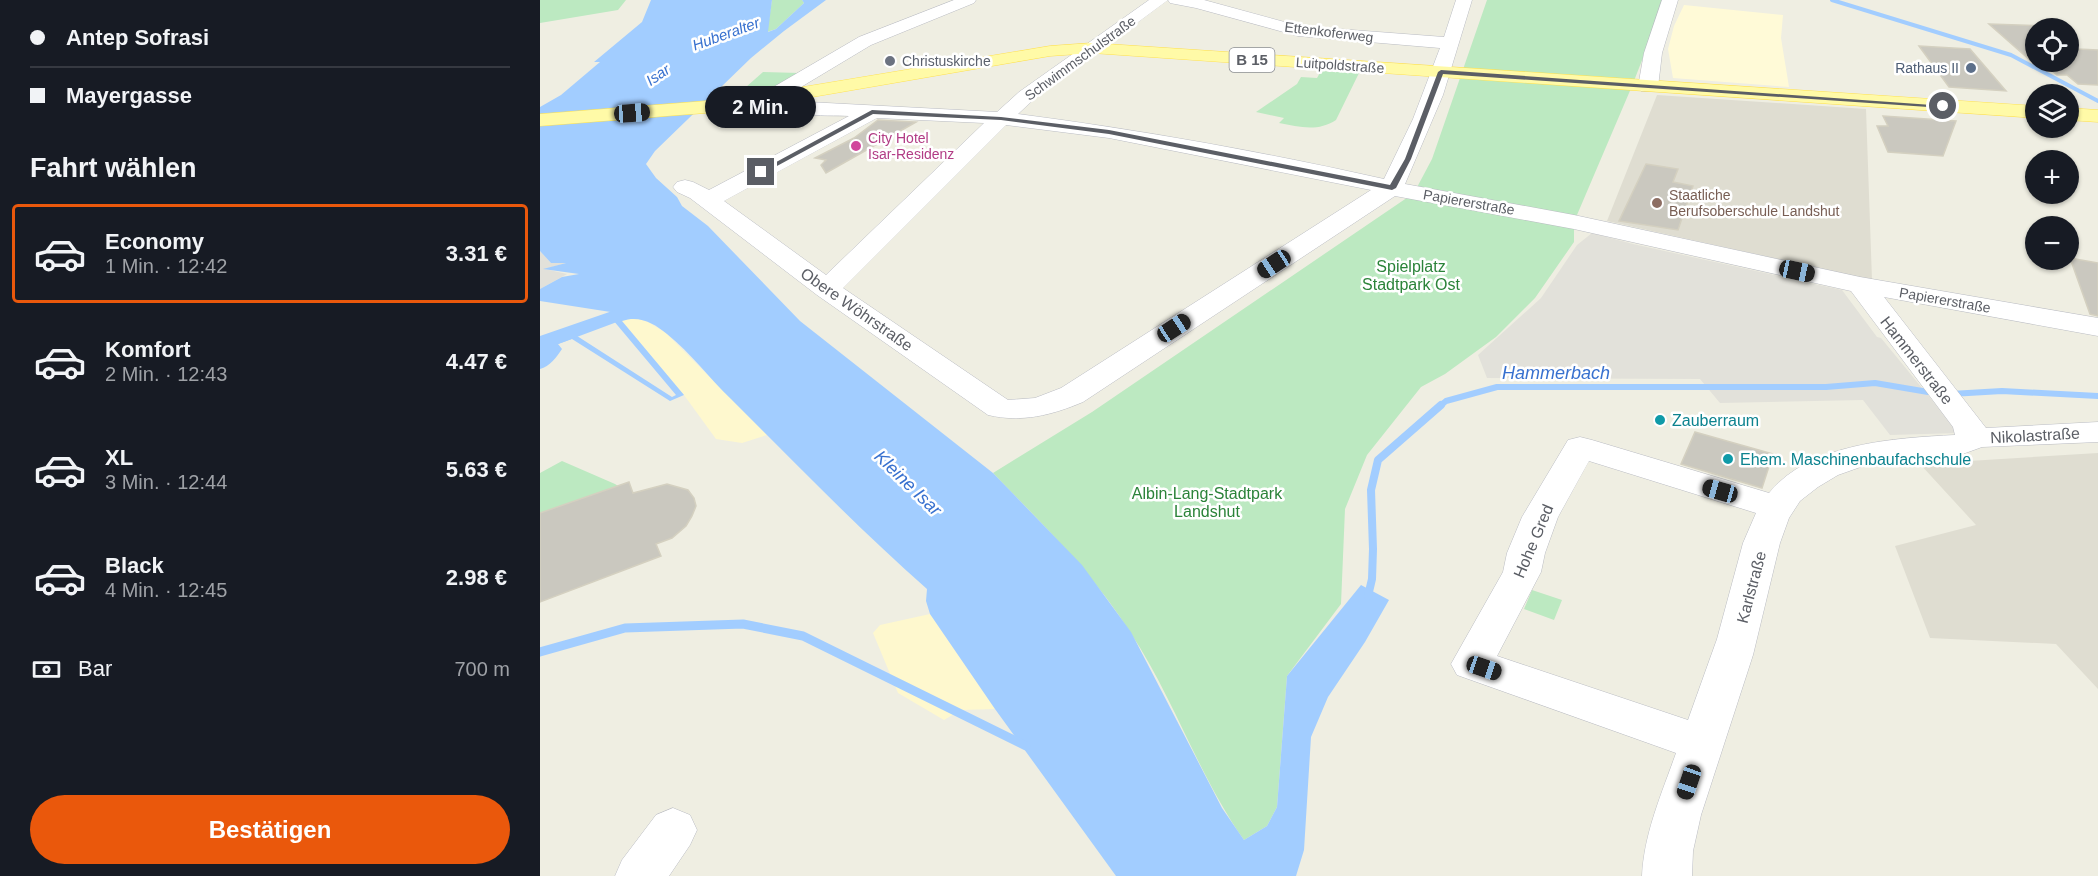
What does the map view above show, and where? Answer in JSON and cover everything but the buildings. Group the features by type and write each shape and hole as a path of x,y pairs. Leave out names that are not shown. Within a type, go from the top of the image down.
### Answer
{"main road":[{"name":"Luitpoldstraße","path":"807,89 1050,51 1092,48 2025,111"},
{"path":"540,120 701,108 765,100"},
{"path":"2079,115 2098,116"}],"street":[{"path":"765,100 781,92 807,89 865,40 968,0"},
{"path":"1126,0 1159,1"},
{"name":"Ettenkoferweg","path":"1176,0 1197,3 1298,30 1450,43"},
{"path":"1392,188 1408,159 1441,72 1464,0"},
{"path":"1648,87 1653,53 1670,0"},
{"name":"Schwimmschulstraße","path":"827,289 1026,96 1159,1"},
{"name":"Papiererstraße","path":"765,100 788,107 807,89 872,112 1001,118 1124,135 1574,222 1860,285 2098,327"},
{"name":"Obere Wöhrstraße","path":"872,112 696,194 827,289 999,408 1016,411 1047,407 1072,395 1392,188"},
{"name":"Hammerstraße","path":"1860,285 1963,422"},
{"name":"Nikolastraße","path":"1963,422 1988,438 2098,432"},
{"name":"Karlstraße","path":"1667,876 1666,862 1675,822 1733,652 1766,530 1776,507 1790,491 1832,465 1887,450 1959,445 1969,442 1963,422"},
{"name":"Hohe Gred","path":"1702,743 1472,664 1522,572 1526,553 1540,517 1580,447 1776,507"},
{"path":"640,876 673,830"}],"shaded area":[{"path":"1684,5 1783,15 1781,38 1789,87 1673,78 1668,49 1674,26"},
{"path":"1657,95 1866,109 1872,280 1607,221"},
{"path":"1592,233 1842,290 1877,337 1881,338 1959,433 1890,435 1863,400 1720,403 1700,379 1487,378 1478,355 1541,298 1577,245"},
{"path":"540,251 551,263 566,263 545,269 567,274 540,289"},
{"path":"2098,453 2098,689 2056,644 1930,638 1895,546 1976,525 1920,464"}],"green space":[{"path":"540,0 626,0 618,10 540,23"},
{"path":"772,0 802,0 804,3 776,29 767,32"},
{"name":"Albin-Lang-Stadtpark Landshut","path":"1487,0 1663,0 1660,14 1632,86 1574,222 1574,242 1535,298 1496,337 1445,374 1421,387 1367,455 1345,509 1341,604 1287,676 1277,807 1267,826 1244,840 1213,789 1146,657 1115,610 1066,549 993,473 1092,412 1414,193 1432,159"},
{"path":"1321,71 1359,73 1336,120 1322,126 1301,127 1279,123 1284,118 1256,112 1297,84 1301,77 1317,78"},
{"path":"763,72 800,73 759,94 737,95"},
{"path":"562,461 618,486 540,513 540,473"},
{"path":"1532,590 1562,600 1554,620 1524,609"}],"sand":[{"path":"632,317 648,322 666,333 767,435 742,443 716,439 684,395 622,321"},
{"path":"930,614 995,709 961,710 944,720 898,693 873,633 880,625"}],"water":[{"path":"651,0 772,0 768,32 776,29 804,3 802,0 826,0 751,58 655,151 646,164 656,178 677,197 682,206 708,226 800,321 993,473 1082,565 1131,632 1222,808 1244,840 1267,826 1277,807 1287,676 1361,585 1389,600 1365,642 1328,697 1311,737 1304,850 1296,876 1116,876 995,709 930,614 926,601 927,589 828,496 676,341 657,326 646,321 628,319 622,321 684,395 670,401 572,339 550,347 546,345 574,334 672,397 676,395 613,320 619,318 615,317 617,313 540,301 540,289 562,277 579,274 543,269 566,263 551,263 540,251 540,107 561,95 600,62 594,62 642,22"}],"waterway":[{"name":"Hammerbach","path":"1832,0 2011,55 2098,101"},
{"path":"540,362 551,349 544,343 546,341 618,315"},
{"name":"Hammerbach","path":"1440,406 1446,401 1497,387 1826,387 1875,383 1934,393"},
{"name":"Hammerbach","path":"1951,394 2002,391 2098,396"},
{"name":"Hammerbach","path":"1368,596 1372,579 1373,549 1371,490 1378,460 1441,405"},
{"path":"540,652 625,628 743,624 803,636 1026,746"}],"place":[{"name":"Christuskirche","path":"890,61"},
{"name":"Rathaus II","path":"1971,68"},
{"name":"City Hotel Isar-Residenz","path":"856,146"},
{"name":"Staatliche Berufsoberschule Landshut","path":"1657,203"},
{"name":"Zauberraum","path":"1660,420"},
{"name":"Ehem. Maschinenbaufachschule","path":"1728,459"}],"route":[{"path":"761,172 872,112 1001,118 1109,132 1327,173 1392,188 1408,159 1441,72 1943,106"}],"water label":[{"name":"Huberalter","path":"726,34"},
{"name":"Isar","path":"658,75"},
{"name":"Kleine Isar","path":"908,483"}],"park label":[{"name":"Spielplatz Stadtpark Ost","path":"1411,275"}]}
